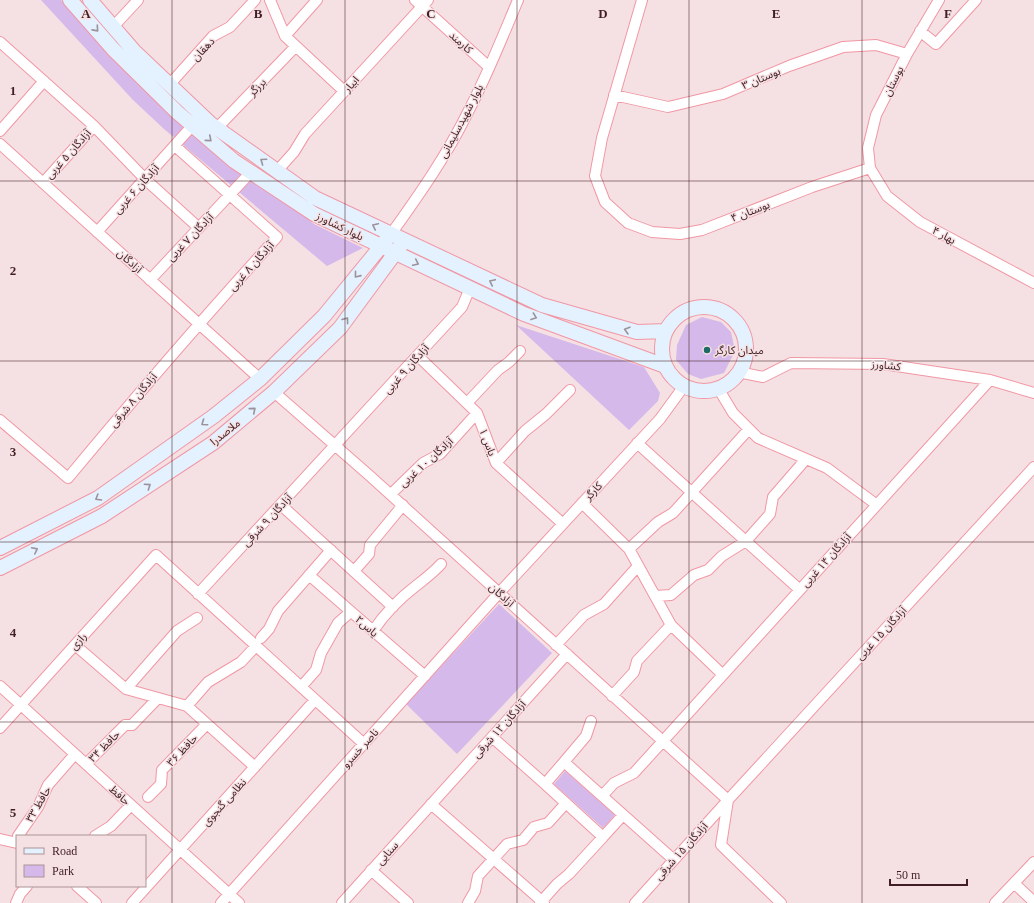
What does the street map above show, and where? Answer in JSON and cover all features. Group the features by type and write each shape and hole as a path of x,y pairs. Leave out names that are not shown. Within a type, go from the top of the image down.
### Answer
{"main road":[{"name":"بلوار کشاورز","path":"70,0 113,49 192,126 234,161 314,214 524,314 665,366"},
{"name":"بلوار کشاورز","path":"90,0 134,51 217,128 315,198 542,305 637,332 666,331"},
{"name":"ملاصدرا","path":"0,548 98,498 214,416 260,378 324,316 391,234"},
{"name":"ملاصدرا","path":"0,568 102,516 213,442 274,392 340,328 404,240"},
{"path":"700,308 714,308 727,314 737,324 744,336 746,350 743,364 736,376 725,386 711,391 697,391 684,386 672,378 665,366 662,354 662,342 666,331 674,320 686,312 700,308"}],"street":[{"path":"114,27 138,0"},
{"name":"دهقان","path":"170,84 213,36 230,27 255,0"},
{"path":"270,0 285,36 344,91"},
{"path":"285,36 317,0"},
{"name":"بلوار شهیدسلیمانی","path":"391,234 428,180 468,113 518,0"},
{"path":"614,95 642,0"},
{"name":"بوستان","path":"870,168 868,148 876,116 907,54 939,0"},
{"path":"920,31 936,44 976,0"},
{"name":"کارمند","path":"421,2 489,67"},
{"name":"ابیار","path":"277,171 294,152 305,134 421,2"},
{"path":"0,42 94,126 145,179 199,228"},
{"name":"بوستان ۳","path":"614,95 668,107 723,94 789,66 843,47 876,45 907,54"},
{"name":"برزگر","path":"217,128 296,46"},
{"path":"0,131 44,81"},
{"name":"بوستان ۴","path":"614,95 602,138 595,176 605,202 628,223 652,232 680,234 702,230 812,187 870,168"},
{"name":"آزادگان ۵ غربی","path":"43,183 94,126"},
{"name":"آزادگان ۶ غربی","path":"97,232 192,126"},
{"name":"آزادگان","path":"0,144 260,378"},
{"path":"175,146 230,195"},
{"name":"بهار ۴","path":"870,168 887,196 920,222 1034,283"},
{"name":"آزادگان ۷ غربی","path":"150,280 251,172"},
{"name":"آزادگان ۸ غربی","path":"199,324 277,237 230,195"},
{"name":"آزادگان ۹ غربی","path":"336,445 462,307 470,288"},
{"name":"آزادگان ۸ شرقی","path":"0,420 68,478 131,402 199,324"},
{"path":"467,403 498,370 520,351"},
{"name":"یاس ۱","path":"418,356 477,413 496,463 563,524"},
{"name":"کشاورز","path":"738,372 763,377 791,363 883,364 990,380 1034,393"},
{"name":"آزادگان ۱۴ غربی","path":"602,796 614,783 634,773 722,674 990,380"},
{"name":"کارگر","path":"499,593 660,419 684,386"},
{"path":"718,388 733,413 758,438 826,468 877,505"},
{"path":"496,463 525,431 546,414 570,390"},
{"name":"آزادگان","path":"274,392 391,494 728,800"},
{"name":"آزادگان ۱۰ غربی","path":"391,494 423,462 440,454 477,413"},
{"path":"629,549 658,522 673,513 749,429"},
{"path":"637,443 800,590"},
{"name":"آزادگان ۹ شرقی","path":"198,594 336,445"},
{"path":"655,596 671,595 694,575 708,570 722,556 746,542 770,514 773,497 806,459"},
{"name":"آزادگان ۱۵ غربی","path":"728,800 1034,467"},
{"path":"582,503 629,549 671,625 722,674"},
{"path":"281,505 393,607"},
{"path":"354,571 370,554 370,545 403,505"},
{"path":"187,706 208,682 241,662 269,629 278,611 331,550"},
{"name":"رازی","path":"0,728 156,555 198,594"},
{"path":"373,631 383,616 416,586 432,574 441,564"},
{"path":"556,645 584,615 604,604 638,566"},
{"name":"یاس۲","path":"310,575 425,676"},
{"name":"ناصر خسرو","path":"221,903 499,593"},
{"path":"198,594 258,642 301,688 364,744"},
{"path":"301,688 316,670 321,653 338,624 347,615"},
{"path":"126,689 177,630 197,618"},
{"path":"612,696 634,672 636,661 671,625"},
{"path":"75,645 126,689 187,706 255,767"},
{"name":"آزادگان ۱۲ شرقی","path":"431,804 567,654"},
{"name":"حافظ","path":"0,686 239,903"},
{"name":"حافظ ۳۴","path":"86,764 125,725 132,725 158,698"},
{"name":"نظامی گنجوی","path":"132,903 315,700"},
{"path":"545,784 586,736 590,721"},
{"name":"حافظ ۳۶","path":"148,797 161,784 162,770 207,724"},
{"path":"492,737 603,837"},
{"name":"حافظ ۳۳","path":"20,835 38,807 48,785 75,754"},
{"path":"564,762 674,860"},
{"path":"728,800 721,845 782,903"},
{"name":"آزادگان ۱۵ شرقی","path":"635,903 728,800"},
{"path":"468,903 475,891 478,876 493,858 507,844 523,840 534,828 548,823 566,803"},
{"path":"431,804 542,902 623,814"},
{"name":"سنایی","path":"342,903 431,804"},
{"path":"98,835 111,826 131,805"},
{"path":"0,839 16,839"},
{"path":"994,903 1034,862"},
{"path":"371,870 408,903"},
{"path":"1014,883 1034,902"},
{"path":"16,903 20,894 26,887"},
{"path":"78,887 96,903"}],"green space":[{"path":"41,0 61,0 192,126 314,224 363,248 327,266 164,129 133,100"},
{"path":"702,317 721,322 731,332 735,351 724,373 701,379 688,374 676,360 677,345 686,325"},
{"path":"516,325 644,367 660,393 658,401 629,430"},
{"path":"499,604 552,653 457,754 406,704"},
{"path":"565,771 615,815 603,828 554,784"}],"place":[{"name":"میدان کارگر","path":"707,350"}]}
